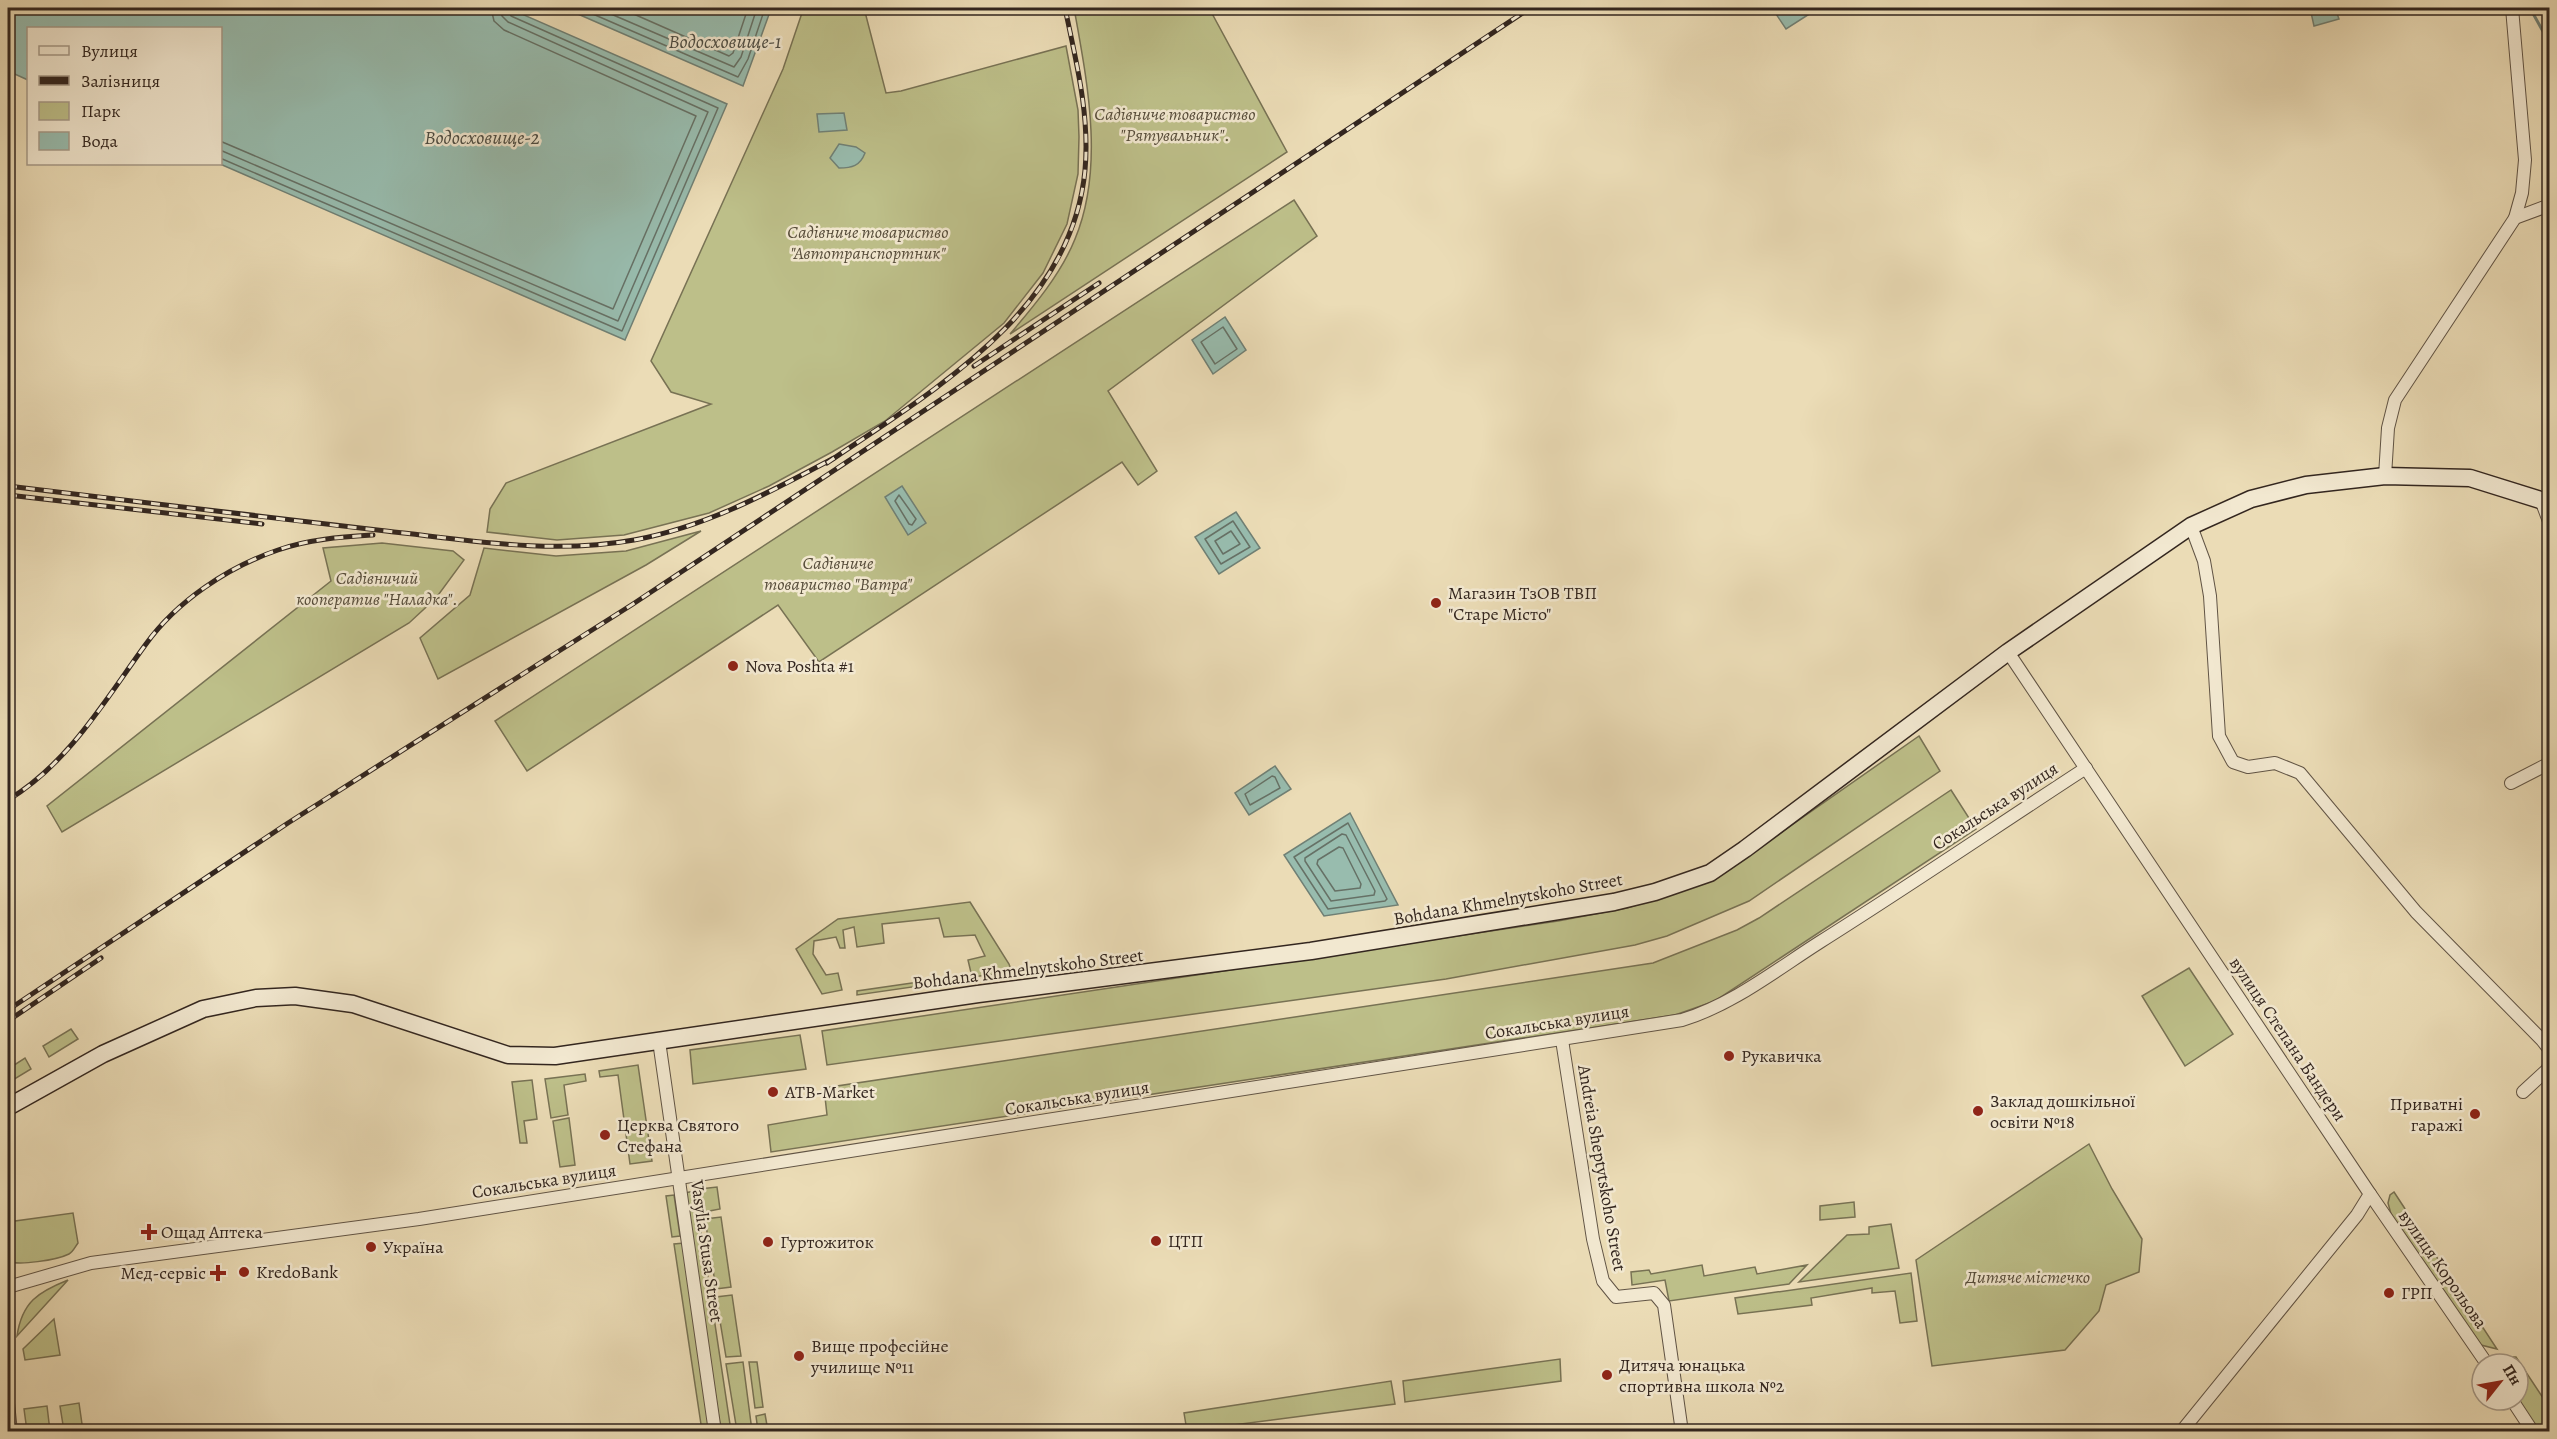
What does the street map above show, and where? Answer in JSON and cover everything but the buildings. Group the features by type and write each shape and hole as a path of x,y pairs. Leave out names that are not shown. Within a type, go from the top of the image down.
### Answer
{"street":[{"path":"2385,476 2388,428 2395,400 2515,219 2522,193 2525,159 2512,8"},
{"path":"2515,219 2550,205"},
{"name":"Bohdana Khmelnytskoho Street","path":"8,1107 102,1054 203,1009 256,998 295,996 353,1004 508,1055 555,1056 978,994 1311,951 1603,904 1655,892 1710,873 2008,652 2191,526 2251,499 2306,485 2385,476 2470,478 2545,501"},
{"path":"2545,501 2550,524"},
{"path":"2191,526 2204,561 2210,596 2219,736 2233,762 2248,767 2275,763 2300,773 2416,912 2542,1040 2548,1049 2550,1058 2548,1069 2523,1092"},
{"name":"вулиця Степана Бандери","path":"2008,652 2370,1194"},
{"path":"2511,783 2550,763"},
{"name":"Сокальська вулиця","path":"8,1287 91,1263 419,1219 678,1177 1079,1117 1319,1075 1682,1020 1710,1011 1867,913 2086,768"},
{"name":"Andreia Sheptytskoho Street","path":"1562,1040 1593,1239 1603,1281 1616,1297 1654,1293 1664,1305 1682,1431"},
{"name":"Vasylia Stusa Street","path":"659,1041 715,1431"},
{"path":"2181,1431 2357,1215 2370,1194"},
{"name":"вулиця Корольова","path":"2370,1194 2479,1352"},
{"path":"8,1403 11,1431"},
{"path":"2520,1412 2533,1431"}],"green space":[{"name":"Садівниче товариство \"Автотранспортник\"","path":"864,8 886,93 901,91 1066,46 1078,110 1078,174 1067,224 1043,273 1004,323 885,421 769,486 709,513 624,535 557,540 487,532 490,509 506,483 711,404 671,392 651,361 783,69 803,10"},
{"name":"Садівниче товариство \"Рятувальник\".","path":"1074,8 1209,8 1287,152 1010,334 1055,277 1075,239 1084,211 1089,183 1091,124"},
{"name":"Садівниче товариство \"Ватра\"","path":"1294,200 1317,236 1108,391 1157,471 1138,485 1122,462 819,662 778,605 527,771 495,721"},
{"path":"701,531 646,565 438,679 420,638 470,595 484,548 556,556 626,551"},
{"name":"Садівничий кооператив \"Наладка\".","path":"382,543 453,551 464,560 436,598 409,623 62,832 47,806 331,581 323,548"},
{"path":"1919,736 1940,771 1749,901 1667,936 1635,945 1446,979 827,1065 822,1031 1558,921 1627,908 1682,891 1723,873"},
{"path":"1951,790 1976,829 1715,1001 1675,1015 771,1152 768,1125 827,1115 824,1088 1653,963 1737,930 1759,918"},
{"path":"970,902 1012,972 972,977 968,960 985,956 975,935 944,937 939,918 882,924 884,943 857,947 854,927 843,930 845,948 840,948 836,937 814,941 813,954 826,975 838,973 842,990 822,994 796,949 838,919"},
{"path":"2189,968 2233,1034 2185,1066 2142,996"},
{"path":"953,977 954,981 857,995 857,991"},
{"path":"71,1029 78,1039 49,1057 43,1046"},
{"path":"800,1035 806,1069 693,1084 690,1050"},
{"path":"25,1058 31,1069 8,1083 8,1069"},
{"path":"638,1065 652,1161 630,1164 618,1075 600,1077 599,1071"},
{"path":"585,1074 586,1081 564,1085 568,1115 551,1118 545,1079"},
{"path":"532,1080 537,1119 524,1121 527,1143 520,1143 512,1082"},
{"path":"569,1118 575,1165 560,1167 553,1121"},
{"name":"Дитяче містечко","path":"2089,1144 2112,1189 2142,1239 2139,1272 2106,1285 2099,1311 2065,1350 1932,1366 1916,1260"},
{"path":"717,1187 720,1209 704,1212 700,1189"},
{"path":"695,1191 731,1431 721,1431 684,1193"},
{"path":"2394,1192 2497,1349 2481,1345 2391,1214 2388,1203 2390,1195"},
{"path":"674,1195 680,1236 672,1237 666,1196"},
{"path":"1854,1202 1855,1217 1820,1220 1820,1206"},
{"path":"73,1213 78,1243 73,1251 38,1262 8,1261 8,1222"},
{"path":"721,1217 731,1287 716,1289 705,1219"},
{"path":"1891,1224 1899,1268 1799,1282 1847,1235 1869,1234 1869,1227"},
{"path":"684,1243 712,1431 702,1431 674,1244"},
{"path":"1702,1265 1704,1276 1755,1267 1757,1274 1807,1265 1789,1284 1669,1301 1665,1280 1632,1285 1631,1272 1649,1270 1651,1274"},
{"path":"1911,1273 1917,1321 1900,1323 1895,1291 1872,1293 1872,1288 1811,1298 1812,1305 1738,1314 1735,1298"},
{"path":"68,1280 17,1336 23,1315 33,1300 48,1289"},
{"path":"732,1295 741,1356 726,1357 716,1297"},
{"path":"54,1319 60,1355 25,1360 23,1349"},
{"path":"1560,1359 1561,1381 1405,1402 1403,1381"},
{"path":"743,1362 752,1431 737,1431 726,1364"},
{"path":"749,1362 757,1362 763,1407 755,1408"},
{"path":"2530,1378 2549,1407 2549,1427 2537,1429 2526,1412 2530,1412"},
{"path":"1391,1381 1395,1404 1187,1431 1184,1413"},
{"path":"79,1403 83,1431 64,1431 60,1406"},
{"path":"47,1406 50,1431 27,1431 24,1409"},
{"path":"765,1414 768,1431 758,1431 756,1416"}],"water":[{"name":"Водосховище-2","path":"8,8 508,8 727,104 625,340 222,165 222,27 27,27 27,80 8,71"},
{"name":"Водосховище-1","path":"564,8 770,8 771,9 743,86"},
{"path":"1772,8 1811,8 1814,11 1786,29"},
{"path":"2310,8 2335,8 2339,19 2314,26"},
{"path":"844,113 847,130 819,132 817,114"},
{"path":"839,144 856,147 865,153 861,161 855,165 839,168 830,158"},
{"path":"1225,317 1246,350 1213,374 1192,340"},
{"path":"902,486 926,523 908,535 885,497"},
{"path":"1236,512 1260,548 1219,574 1195,537"},
{"path":"1275,766 1291,789 1249,815 1235,793"},
{"path":"1350,813 1398,905 1324,916 1284,855"}],"waterway":[{"path":"2530,8 2550,44"}],"railway":[{"path":"827,463 910,407 990,343 1025,306 1054,266 1074,220 1085,170 1086,149 1081,88 1065,8"},
{"path":"8,1010 288,823 633,604 1530,8"},
{"path":"974,366 1099,283"},
{"path":"8,486 479,542 571,546 634,540 687,526 737,507 834,458"},
{"path":"8,495 262,524"},
{"path":"8,800 30,785 68,749 159,628 205,587 259,557 290,546 326,539 373,535"},
{"path":"8,1021 101,958"}],"place":[{"name":"Магазин ТзОВ ТВП \"Старе Місто\"","path":"1436,603"},
{"name":"Nova Poshta #1","path":"733,666"},
{"name":"Рукавичка","path":"1729,1056"},
{"name":"ATB-Market","path":"773,1092"},
{"name":"Заклад дошкільної освіти №18","path":"1978,1111"},
{"name":"Приватні гаражі","path":"2475,1114"},
{"name":"Церква Святого Стефана","path":"605,1135"},
{"name":"Ощад Аптека","path":"149,1232"},
{"name":"ЦТП","path":"1156,1241"},
{"name":"Гуртожиток","path":"768,1242"},
{"name":"Україна","path":"371,1247"},
{"name":"KredoBank","path":"244,1272"},
{"name":"Мед-сервіс","path":"218,1273"},
{"name":"ГРП","path":"2389,1293"},
{"name":"Вище професійне училище №11","path":"799,1356"},
{"name":"Дитяча юнацька спортивна школа №2","path":"1607,1375"}]}
